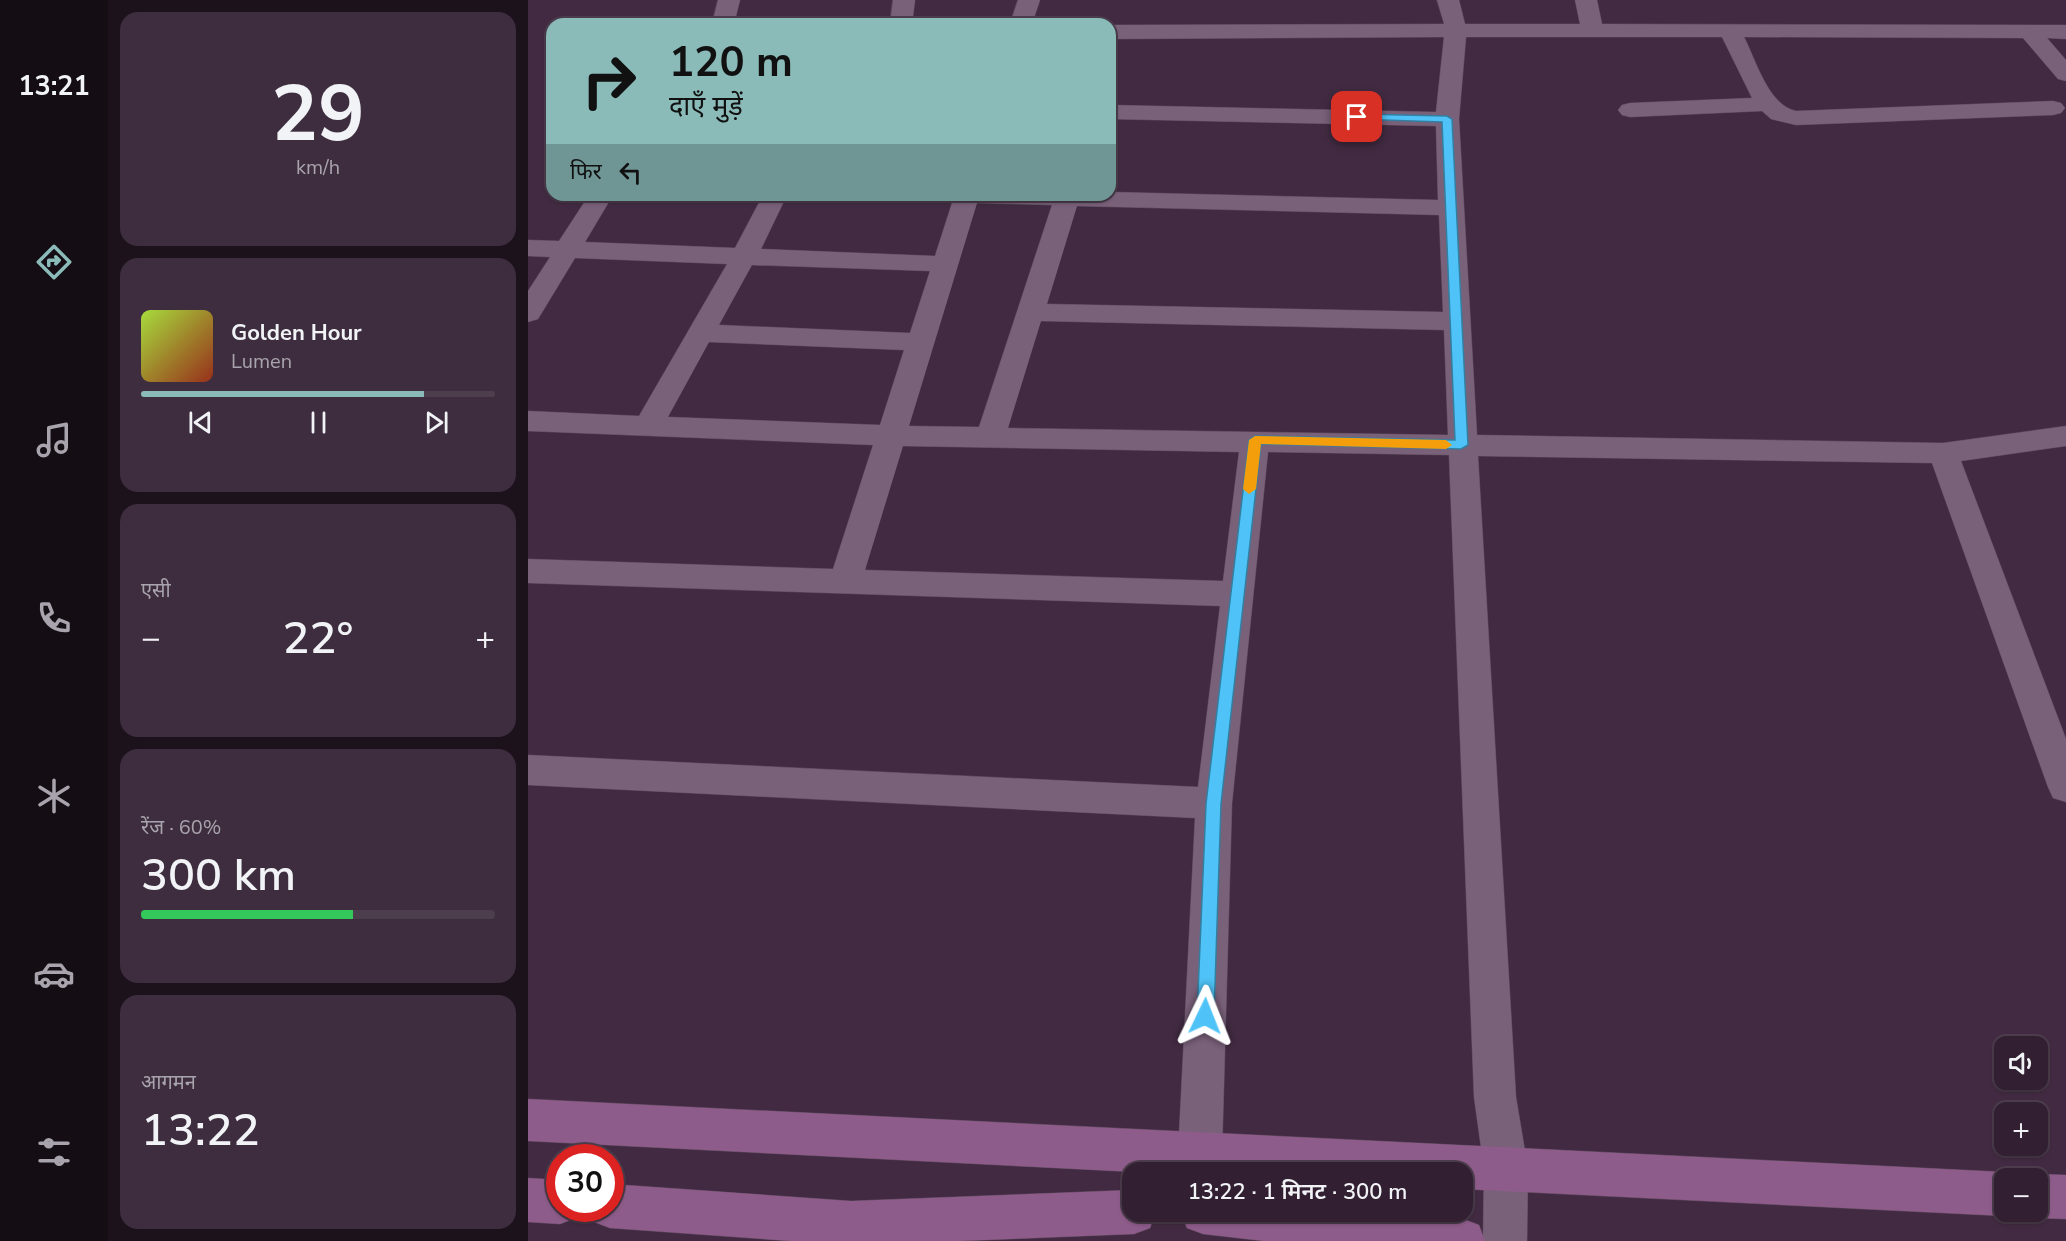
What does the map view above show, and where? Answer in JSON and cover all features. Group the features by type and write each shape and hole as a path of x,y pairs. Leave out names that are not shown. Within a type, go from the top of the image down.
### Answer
{"street":[{"path":"724,18 729,0"},
{"path":"902,18 904,0"},
{"path":"1023,18 1029,0"},
{"path":"1586,0 1592,30"},
{"path":"1452,14 1447,119 1461,445 1495,1097 1506,1169 1504,1241"},
{"path":"1116,32 1452,14 1592,30 2066,33"},
{"path":"1730,31 1767,104 1779,114 1796,118 2062,114"},
{"path":"2031,34 2066,74"},
{"path":"1630,110 1767,104"},
{"path":"1116,112 1447,119"},
{"path":"1116,198 1451,208"},
{"path":"528,314 597,201"},
{"path":"648,426 744,256 772,201"},
{"path":"845,582 965,201"},
{"path":"991,436 1066,201"},
{"path":"528,248 945,264"},
{"path":"1031,312 1456,321"},
{"path":"700,333 920,342"},
{"path":"528,421 891,436 1255,440 1943,453 2066,436"},
{"path":"1197,1162 1214,804 1255,440"},
{"path":"1943,453 2066,787"},
{"path":"528,571 1236,594"},
{"path":"528,770 1214,804"},
{"path":"528,1120 1181,1162"},
{"path":"1473,1168 1994,1193"},
{"path":"2048,1196 2066,1197"},
{"path":"528,1200 546,1201"},
{"path":"624,1208 848,1232 1122,1213"},
{"path":"1293,1222 1463,1241"}],"slow traffic":[{"path":"1249,489 1255,440 1446,445"}],"route":[{"path":"1205,1016 1214,804 1255,440 1461,445 1447,119 1357,117"}]}
